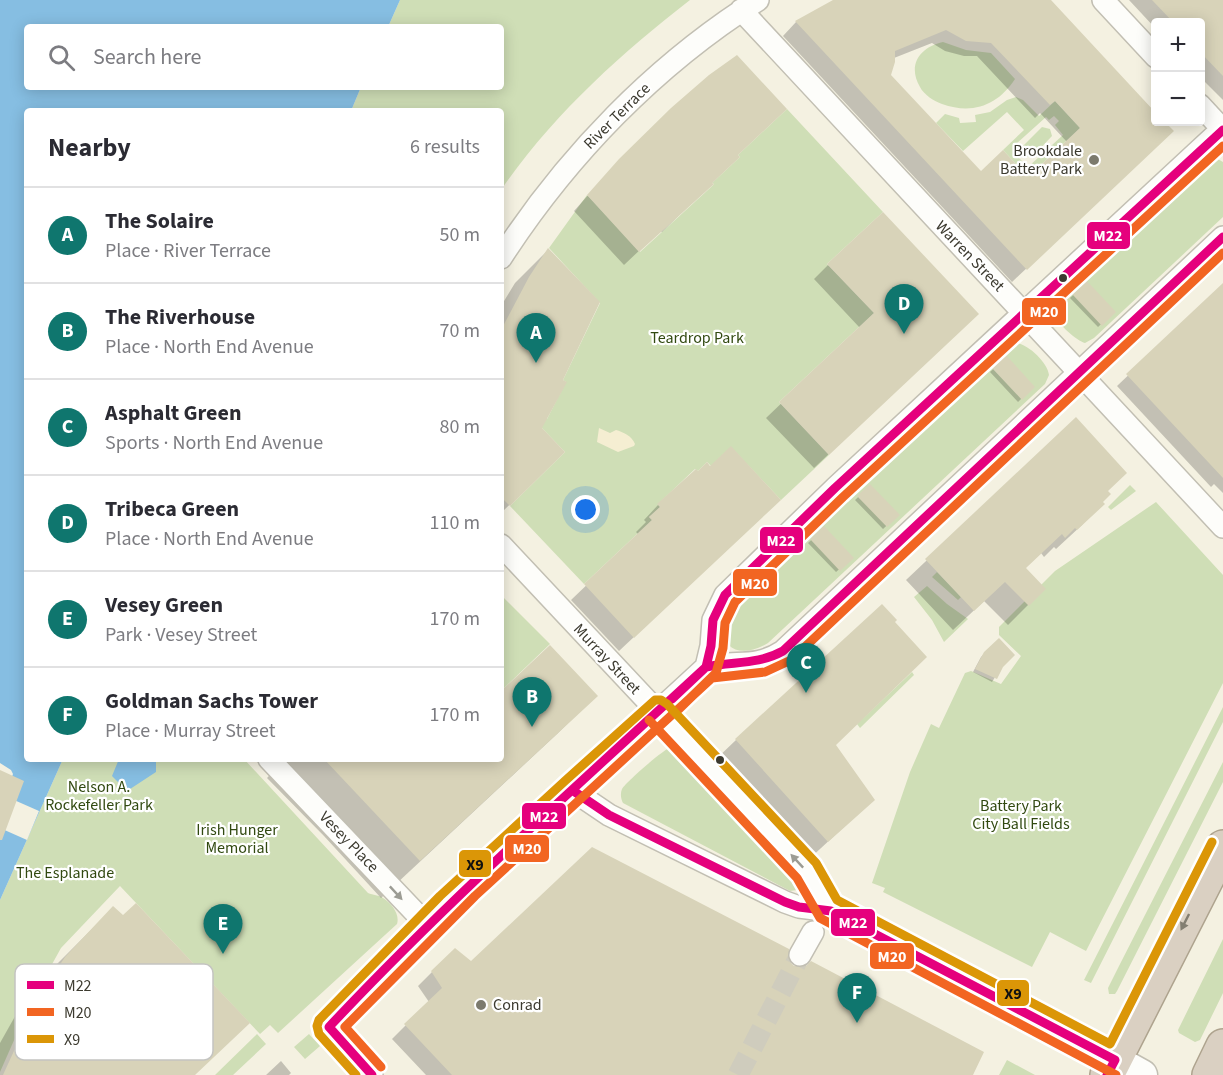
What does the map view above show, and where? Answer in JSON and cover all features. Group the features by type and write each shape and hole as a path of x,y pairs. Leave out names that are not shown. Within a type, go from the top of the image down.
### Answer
{"highway":[{"path":"1121,1070 1223,847"},
{"path":"1209,1075 1223,1046"}],"street":[{"path":"1103,0 1151,53"},
{"name":"River Terrace","path":"504,253 560,177 627,103 683,55 750,5"},
{"name":"Warren Street","path":"750,5 1079,374 1223,527"},
{"path":"706,667 711,646 713,620 725,595 835,488 1023,312 1223,129 1205,110"},
{"path":"372,1075 329,1027 360,992 572,790 706,667 729,663 754,664 773,658 783,651 1223,237"},
{"name":"Murray Street","path":"504,548 807,871 828,909"},
{"name":"Vesey Place","path":"272,762 428,926"},
{"path":"572,790 609,815 784,902 799,907 828,909 1121,1070"},
{"path":"800,955 813,932"}],"green space":[{"path":"400,0 690,0 638,42 588,88 542,137 504,186 504,108 352,108 360,90 504,90 504,24 389,24"},
{"path":"943,42 966,50 991,53 1015,79 993,101 974,108 953,107 936,101 922,90 916,79 915,71 918,58 922,53 935,44"},
{"path":"1016,97 1023,100 1039,116 1055,101 1080,128 1028,177 1003,150 1024,130 1007,112 963,151 936,123 945,114 959,118 960,123 976,122 975,115 990,112 1007,100","holes":["1054,116 1059,121 1055,125 1063,135 1028,167 1013,152 1018,148 1015,145 1046,117 1049,120"]},
{"name":"Teardrop Park","path":"787,109 883,212 827,264 874,313 779,402 829,455 781,500 731,447 711,466 707,462 698,471 695,469 658,504 660,507 649,517 652,520 584,584 510,506 565,452 540,426 543,418 547,419 566,382 563,380 600,303 549,248 587,195 640,252 710,188 714,184 712,183 740,157 738,155"},
{"path":"1042,127 1050,129 1052,136 1033,156 1025,157 1021,148"},
{"path":"1216,158 1223,162 1223,217 1094,338 1085,343 1073,336 1057,319 1054,313 1055,306 1206,163"},
{"path":"1017,343 1022,344 1042,360 1049,375 1045,384 768,643 743,651 734,649 727,643 724,635 725,625 737,602 1010,347"},
{"path":"1130,485 1136,491 1111,510 1108,507"},
{"name":"Battery Park City Ball Fields","path":"1156,502 1223,575 1223,683 1086,951 1050,932 1032,967 883,892 885,888 872,883 910,772 931,724 939,728 965,673 971,671 1001,684 1021,656 999,635 999,627 1055,571"},
{"path":"937,572 961,597 958,600 932,577"},
{"path":"927,586 968,619 944,642 932,620 914,597"},
{"path":"504,598 550,644 504,688"},
{"path":"912,672 914,675 860,728 857,724"},
{"path":"1223,707 1223,722 1091,983 1084,980"},
{"path":"671,747 681,752 797,878 800,885 797,890 790,891 623,803 621,793 625,785 653,759"},
{"path":"62,762 247,762 368,893 381,897 389,903 398,920 397,924 278,1033 270,1025 260,1034 213,984 213,964 194,964 120,886 61,948 52,964 15,964 15,1038 0,1072 0,900"},
{"path":"1223,762 1223,782 1117,991 1115,994 1109,994 1108,988"},
{"path":"1223,939 1223,993 1200,1040 1195,1042 1179,1033 1178,1030"},
{"path":"257,1034 266,1044 233,1075 215,1075"},
{"path":"309,1034 320,1046 305,1059 294,1047"},
{"path":"1007,1060 1035,1075 999,1075"}],"sand":[{"path":"599,428 610,433 616,430 622,432 635,444 618,452 597,442"}],"water":[{"path":"0,0 400,0 389,24 24,24 24,90 360,90 352,108 24,108 24,762 62,762 0,900"},
{"path":"118,762 156,762 156,772 127,791 112,776"}],"pier":[{"path":"0,763 13,774 5,796 39,811 27,840 0,828"}],"building":[{"path":"833,0 1051,0 1151,108 1151,126 1169,126 1174,131 1027,270 795,21","holes":["946,30 966,41 991,43 1050,105 1055,101 1080,128 1028,177 1003,150 981,171 891,75 895,62 895,51"]},
{"path":"1152,0 1223,0 1223,76 1205,57 1205,18 1169,18"},
{"path":"737,55 787,109 738,155 740,157 712,183 714,184 639,252 587,195 619,159 671,108 709,75"},
{"path":"883,212 979,314 829,455 779,402 874,313 827,264"},
{"path":"548,248 600,302 563,380 567,382 542,428 565,452 510,506 504,500 504,324 529,277"},
{"path":"1086,280 1116,312 1102,326 1072,294"},
{"path":"1223,283 1223,478 1126,374"},
{"path":"1006,355 1035,387 1022,400 992,368"},
{"path":"1076,417 1127,473 1108,491 1111,494 1103,502 1105,504 1077,530 1075,528 1065,538 1062,534 1026,568 1046,589 1029,606 1005,582 974,611 925,559"},
{"path":"731,446 781,500 634,638 584,584 652,520 649,517 660,507 657,504 696,469 698,471 707,462 710,466"},
{"path":"870,484 900,515 887,527 857,496"},
{"path":"824,526 854,558 840,571 810,539"},
{"path":"882,604 927,657 836,745 875,800 828,842 735,739"},
{"path":"999,638 1015,655 1003,667 997,679 975,669 984,652"},
{"path":"550,645 598,696 420,861 327,762 504,762 504,688"},
{"path":"0,770 24,781 2,840 0,840"},
{"path":"592,847 789,949 789,961 794,966 806,966 811,961 984,1052 973,1075 452,1075 404,1024 442,988 431,971 455,948 471,961"},
{"path":"136,903 194,964 60,964 113,906 123,915"},
{"path":"213,984 250,1023 213,1058"},
{"path":"15,1049 15,1060 211,1060 195,1075 3,1075"}],"tunnel":[{"path":"738,1075 800,955"}],"transit line":[{"name":"M22","path":"672,699 706,667 711,646 713,620 725,595 835,488 1223,130"},
{"name":"M20","path":"679,709 716,673 723,648 725,623 735,602 843,497 1223,146"},
{"name":"M22","path":"329,1027 467,888 706,667 755,661 783,651 1223,237"},
{"name":"M20","path":"381,1067 345,1027 475,896 712,678 765,672 791,660 1223,253"},
{"name":"X9","path":"356,1075 319,1034 317,1026 319,1020 440,896 655,700 661,700 667,704 816,863 837,900 1110,1044 1212,842"},
{"name":"M20","path":"649,720 797,878 820,918 1116,1075"},
{"name":"M22","path":"572,790 609,815 785,902 799,907 831,911 1115,1060 1107,1075"},
{"name":"M22","path":"329,1027 372,1075"}],"place":[{"name":"Brookdale Battery Park","path":"1094,160"},
{"name":"Tribeca Green","path":"904,334"},
{"name":"The Solaire","path":"536,363"},
{"name":"Asphalt Green","path":"806,693"},
{"name":"The Riverhouse","path":"532,727"},
{"name":"Vesey Green","path":"223,954"},
{"name":"Conrad","path":"481,1005"},
{"name":"Goldman Sachs Tower","path":"857,1023"}],"park label":[{"name":"Nelson A. Rockefeller Park","path":"99,796"},
{"name":"Irish Hunger Memorial","path":"237,839"},
{"name":"The Esplanade","path":"65,873"}]}
